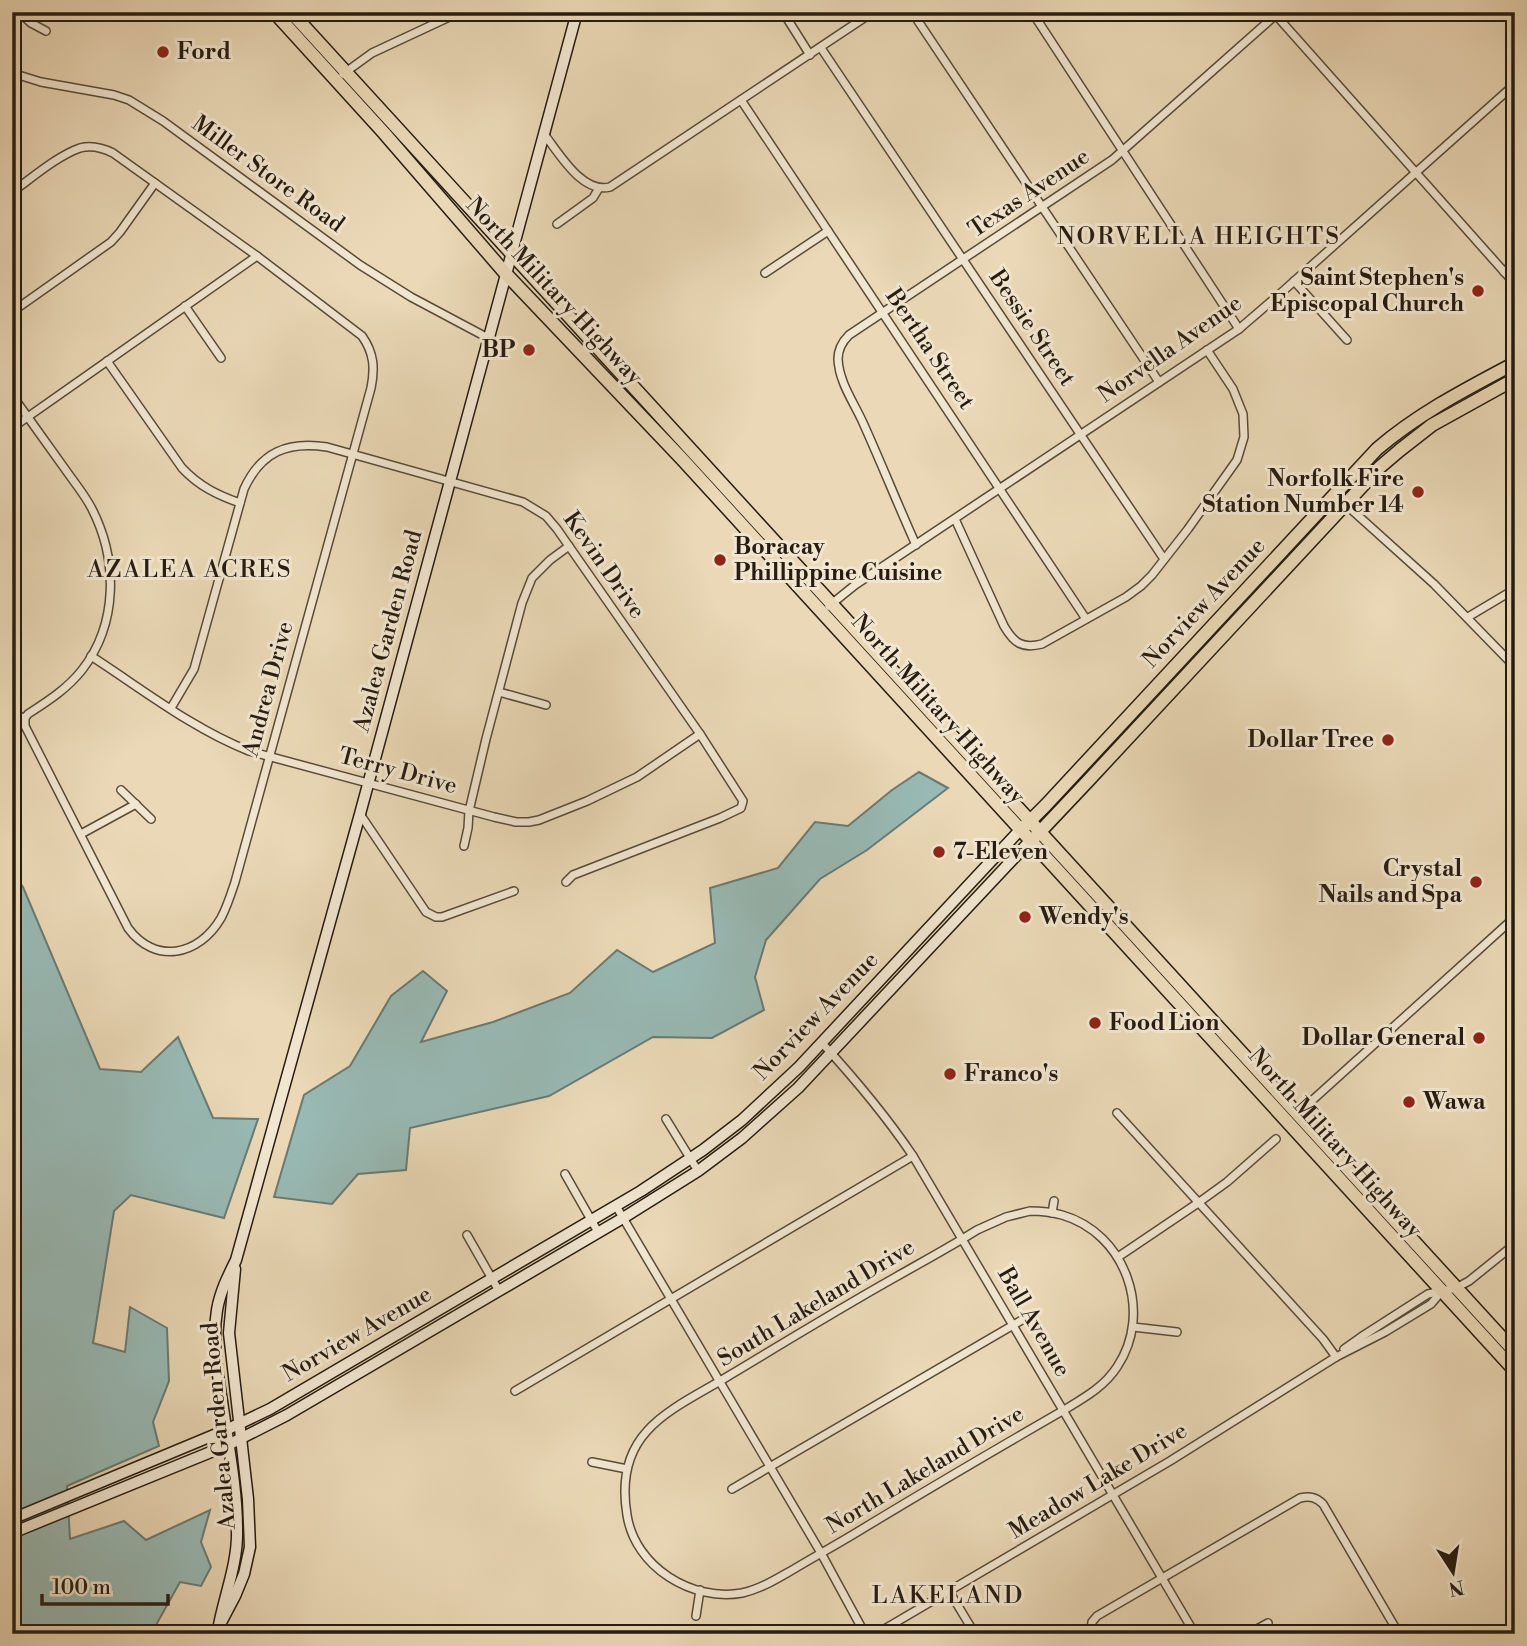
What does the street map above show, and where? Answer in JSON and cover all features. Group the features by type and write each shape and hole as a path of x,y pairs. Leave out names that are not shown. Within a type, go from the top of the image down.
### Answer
{"main road":[{"name":"North Military Highway","path":"274,12 341,76 511,253 827,608 1292,1118 1515,1371"},
{"name":"North Military Highway","path":"291,12 392,142 506,274 827,608"},
{"name":"Azalea Garden Road","path":"217,1629 235,1560 237,1534 237,1514 215,1358 215,1331 221,1292 236,1259 360,814 577,12"},
{"name":"Norview Avenue","path":"12,1519 270,1409 616,1206 691,1159 742,1120 822,1043 1377,449 1435,406 1515,363"},
{"name":"Norview Avenue","path":"12,1533 240,1440 287,1415 623,1218 698,1171 742,1138 831,1053 1380,467 1422,431 1515,379"},
{"name":"North Military Highway","path":"1292,1118 1515,1352"},
{"name":"Azalea Garden Road","path":"217,1629 235,1596 250,1553 248,1499 229,1334 236,1259"}],"street":[{"path":"19,12 31,23 47,31"},
{"path":"341,76 372,53 460,12"},
{"path":"782,12 810,55"},
{"path":"544,134 582,180 593,187 610,187 873,12"},
{"path":"912,12 1159,382"},
{"path":"1032,12 1238,329"},
{"path":"1276,13 1515,284"},
{"name":"Texas Avenue","path":"916,545 841,374 838,362 840,348 849,335 1112,160 1276,13"},
{"name":"Bessie Street","path":"821,48 1164,559"},
{"name":"Miller Store Road","path":"12,73 41,82 129,100 163,121 353,261 411,297 488,338"},
{"name":"Norvella Avenue","path":"827,608 855,585 1238,329 1515,84"},
{"name":"Bertha Street","path":"741,100 1086,619"},
{"name":"Andrea Drive","path":"12,192 79,148 97,148 113,153 257,256 362,336 371,351 374,372 235,882 220,919 209,934 190,948 170,953 158,951 142,943 128,928 81,834"},
{"path":"12,312 111,242 155,183"},
{"path":"557,224 593,198 599,188"},
{"path":"765,273 828,231"},
{"path":"12,428 257,256"},
{"path":"1504,272 1515,262"},
{"path":"1294,281 1347,341"},
{"path":"186,306 221,358"},
{"path":"955,519 1004,626 1013,640 1026,646 1042,643 1126,597 1147,580 1237,460 1245,423 1240,403 1207,350"},
{"path":"107,362 190,478 209,491 240,503 194,669 170,708"},
{"path":"12,395 91,506 105,542 111,579 110,603 104,628 91,656 71,682 28,713 25,726 81,834 136,804"},
{"name":"Kevin Drive","path":"240,503 253,472 270,455 286,448 313,445 523,502 545,516 569,546 743,801 741,808 720,818 573,875 566,882"},
{"path":"1334,494 1424,574 1515,667"},
{"path":"464,846 469,811 522,603 537,572 569,546"},
{"path":"1468,617 1515,589"},
{"name":"Terry Drive","path":"91,656 170,708 230,743 516,822 539,820 598,796 637,777 699,734"},
{"path":"499,692 546,705"},
{"path":"12,713 25,718"},
{"path":"121,790 151,819"},
{"path":"360,814 430,915 442,917 514,891"},
{"path":"1292,1118 1515,917"},
{"name":"Ball Avenue","path":"822,1043 876,1105 913,1156 1195,1634"},
{"path":"1117,1113 1323,1339 1336,1357"},
{"path":"666,1119 698,1171"},
{"path":"1118,1257 1227,1182 1276,1139"},
{"path":"514,1391 913,1156"},
{"path":"565,1174 598,1232"},
{"path":"1052,1213 1054,1201"},
{"path":"616,1206 821,1553 865,1634"},
{"name":"South Lakeland Drive","path":"653,1564 639,1547 628,1520 625,1487 633,1453 658,1420 893,1278 977,1230 1006,1217 1030,1212 1064,1215 1092,1230 1118,1257"},
{"path":"467,1235 499,1291"},
{"path":"1442,1291 1469,1281 1515,1244"},
{"name":"North Lakeland Drive","path":"653,1564 669,1578 700,1590 726,1594 754,1590 1096,1390 1110,1377 1124,1354 1133,1326 1133,1297 1118,1257"},
{"name":"Meadow Lake Drive","path":"876,1634 1230,1425 1336,1357 1385,1332 1431,1304 1442,1291"},
{"path":"732,1489 1027,1317"},
{"path":"1133,1326 1177,1332"},
{"path":"592,1462 628,1469"},
{"path":"1090,1631 1097,1616 1306,1496 1322,1504 1399,1634"},
{"path":"696,1616 700,1590"},
{"path":"949,1591 975,1634"},
{"path":"1248,1634 1268,1623"},
{"path":"1440,1634 1451,1630"}],"water":[{"path":"919,772 948,788 867,850 820,879 766,940 755,977 764,1010 712,1038 653,1037 549,1096 410,1128 406,1170 358,1174 332,1204 274,1197 304,1095 350,1066 391,996 423,971 447,991 421,1042 493,1022 570,993 617,950 653,972 715,943 710,888 778,868 815,822 848,826"},
{"path":"12,872 23,887 100,1069 141,1072 178,1037 213,1118 258,1119 224,1218 131,1195 114,1211 93,1343 125,1352 130,1307 167,1328 169,1381 153,1422 159,1446 67,1486 70,1539 124,1521 146,1540 210,1510 201,1542 211,1567 201,1586 180,1582 151,1634 12,1634"}],"place":[{"name":"Ford","path":"163,52"},
{"name":"Saint Stephen's Episcopal Church","path":"1478,291"},
{"name":"BP","path":"529,350"},
{"name":"Norfolk Fire Station Number 14","path":"1418,492"},
{"name":"Boracay Phillippine Cuisine","path":"720,560"},
{"name":"Dollar Tree","path":"1388,740"},
{"name":"7-Eleven","path":"939,852"},
{"name":"Crystal Nails and Spa","path":"1476,882"},
{"name":"Wendy's","path":"1025,917"},
{"name":"Food Lion","path":"1095,1023"},
{"name":"Dollar General","path":"1479,1038"},
{"name":"Franco's","path":"950,1074"},
{"name":"Wawa","path":"1409,1102"}],"district":[{"name":"NORVELLA HEIGHTS","path":"1199,237"},
{"name":"AZALEA ACRES","path":"190,570"},
{"name":"LAKELAND","path":"948,1596"}]}
